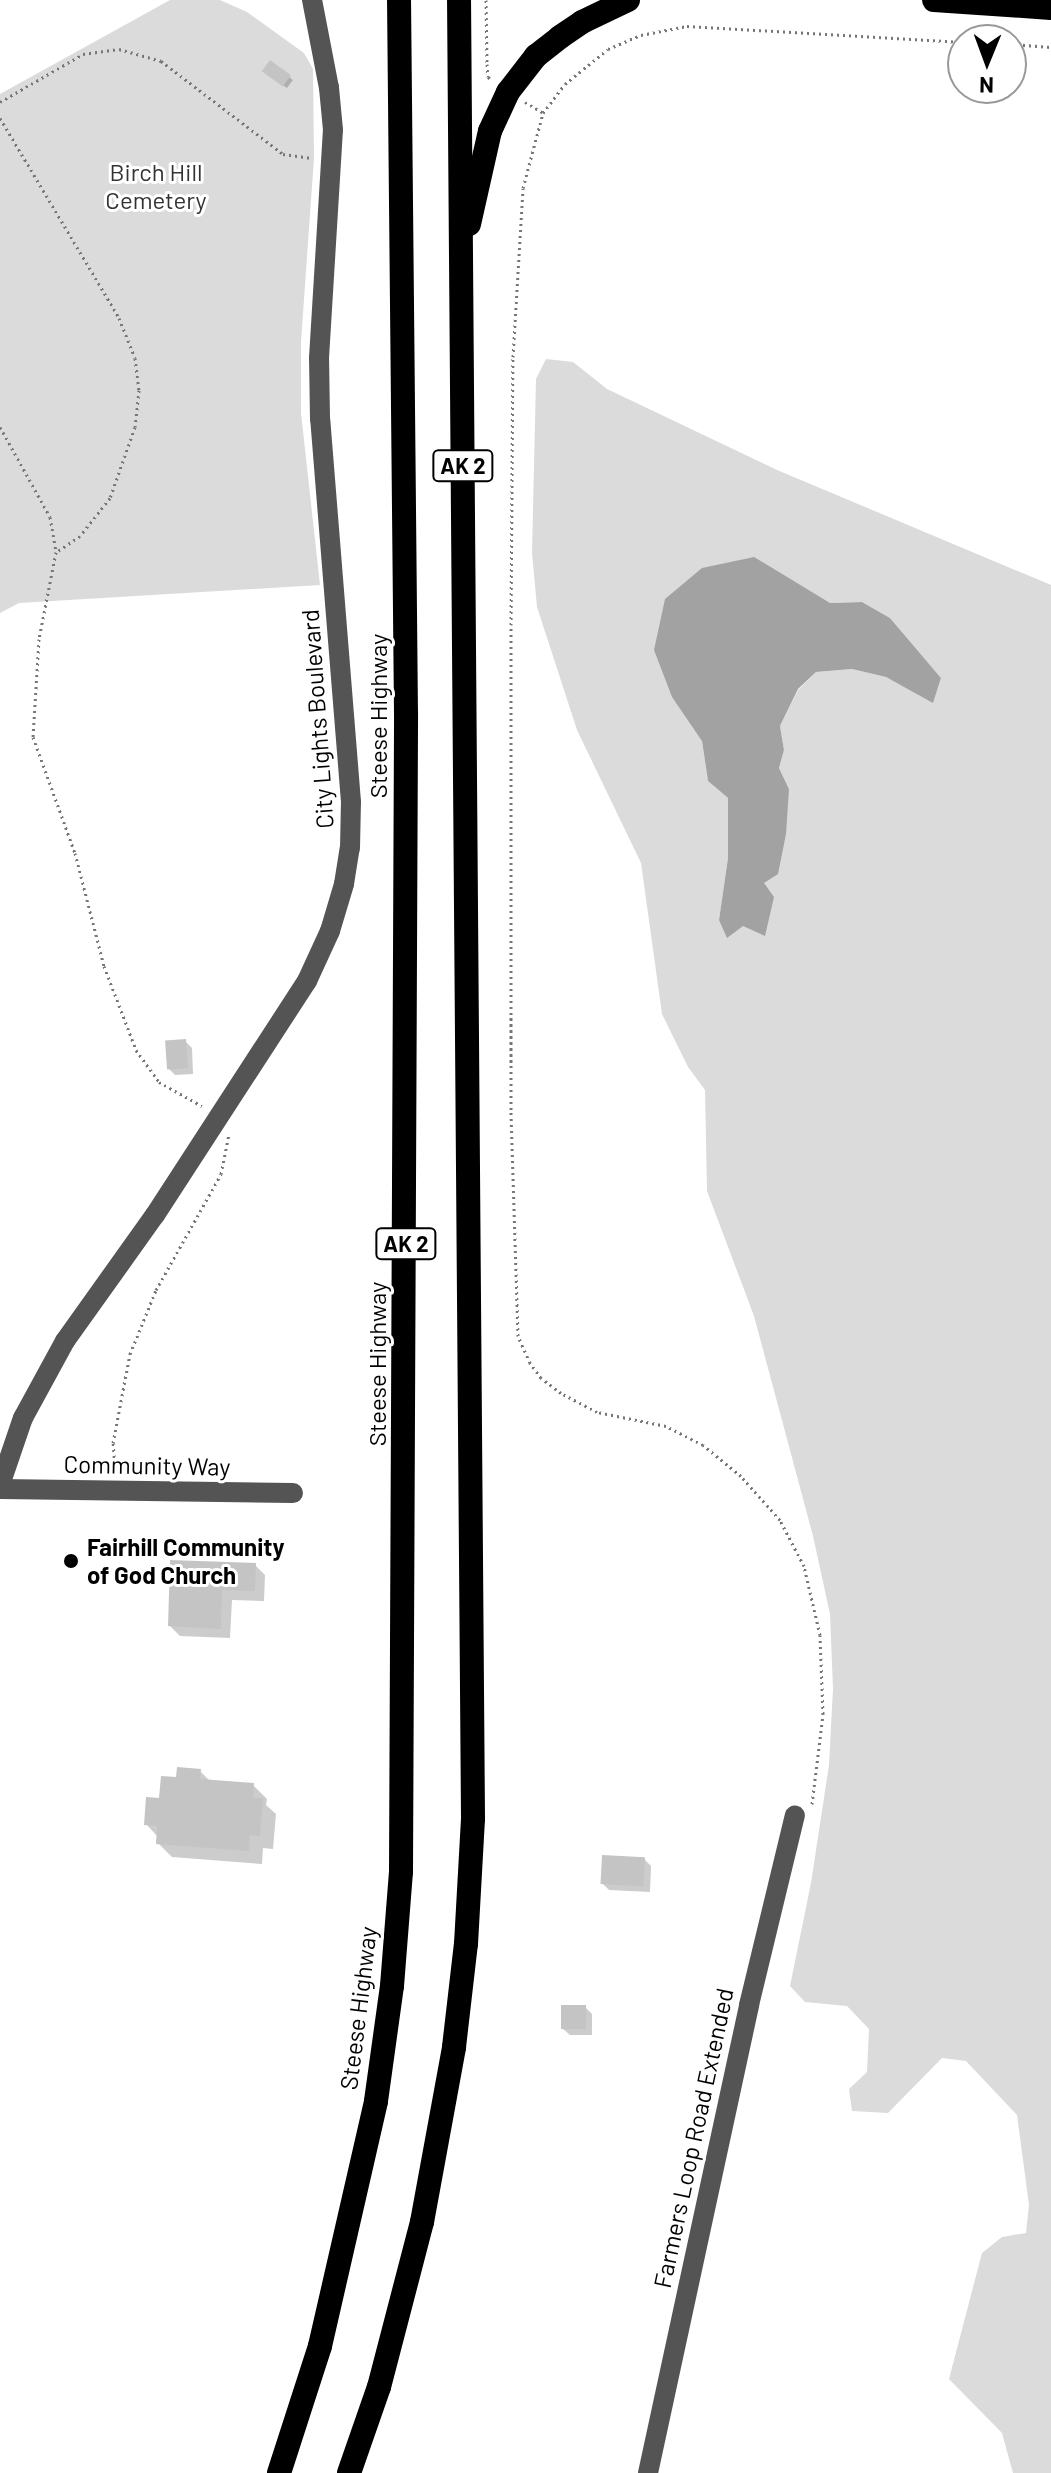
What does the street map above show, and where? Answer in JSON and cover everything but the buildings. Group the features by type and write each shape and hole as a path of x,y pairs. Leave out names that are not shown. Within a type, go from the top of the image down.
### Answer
{"highway":[{"name":"Steese Highway","path":"279,2473 320,2346 373,2115 392,1986 401,1872 406,714 399,0"},
{"name":"AK 2","path":"349,2473 379,2387 422,2222 454,2047 466,1944 473,1819 472,1307 459,0"},
{"path":"460,266 490,131 503,100 536,56 560,37 628,0"},
{"path":"934,0 1051,8"}],"street":[{"name":"City Lights Boulevard","path":"0,1487 23,1418 65,1341 223,1114 307,981 330,931 350,848 345,708 320,419 319,358 331,159 329,88 312,0"},
{"name":"Community Way","path":"0,1487 293,1493"},
{"name":"Farmers Loop Road Extended","path":"648,2473 749,2005 802,1815"}],"path":[{"path":"486,0 488,77 497,84"},
{"path":"802,1815 819,1771 823,1714 820,1635 804,1566 780,1520 741,1476 703,1445 666,1426 597,1412 561,1393 541,1378 518,1336 511,1110 513,357 523,188 543,113 585,64 608,49 665,29 687,26 947,41"},
{"path":"1027,45 1051,47"},
{"path":"0,102 83,54 119,49 161,61 283,154 331,159"},
{"path":"525,102 543,113"},
{"path":"0,118 119,318 135,358 139,390 135,427 115,486 94,521 56,552"},
{"path":"0,427 50,517 56,552 39,639 33,737 75,853 104,966 136,1050 159,1082 184,1100 223,1114 231,1138 221,1174 156,1290 130,1354 113,1443 116,1491"}],"green space":[{"name":"Birch Hill Cemetery","path":"170,0 220,0 247,12 304,53 313,69 314,158 301,342 301,413 320,585 19,603 0,613 0,94"},
{"path":"546,359 573,362 607,389 777,470 1051,585 1051,2473 1013,2473 1002,2433 949,2379 982,2253 1002,2237 1026,2233 1029,2205 1017,2115 966,2061 942,2058 888,2113 852,2111 849,2089 867,2072 869,2029 847,2006 805,2002 790,1986 811,1883 829,1765 833,1689 830,1614 813,1536 754,1316 707,1191 705,1090 688,1067 662,1014 641,863 577,730 537,607 532,553 536,379","holes":["796,584 830,603 862,602 890,618 941,678 933,702 886,677 852,669 816,672 798,690 780,726 784,750 779,768 789,789 764,883 719,920 728,858 728,798 708,781 702,741"]}],"shaded area":[{"path":"754,557 830,603 862,602 890,618 941,678 933,703 886,677 852,669 816,672 798,689 780,726 784,750 779,768 789,789 786,834 778,874 764,883 774,897 765,936 743,926 727,938 719,920 728,858 728,798 708,781 702,741 672,697 654,650 665,599 702,568"}],"place":[{"name":"Fairhill Community of God Church","path":"71,1561"}]}
